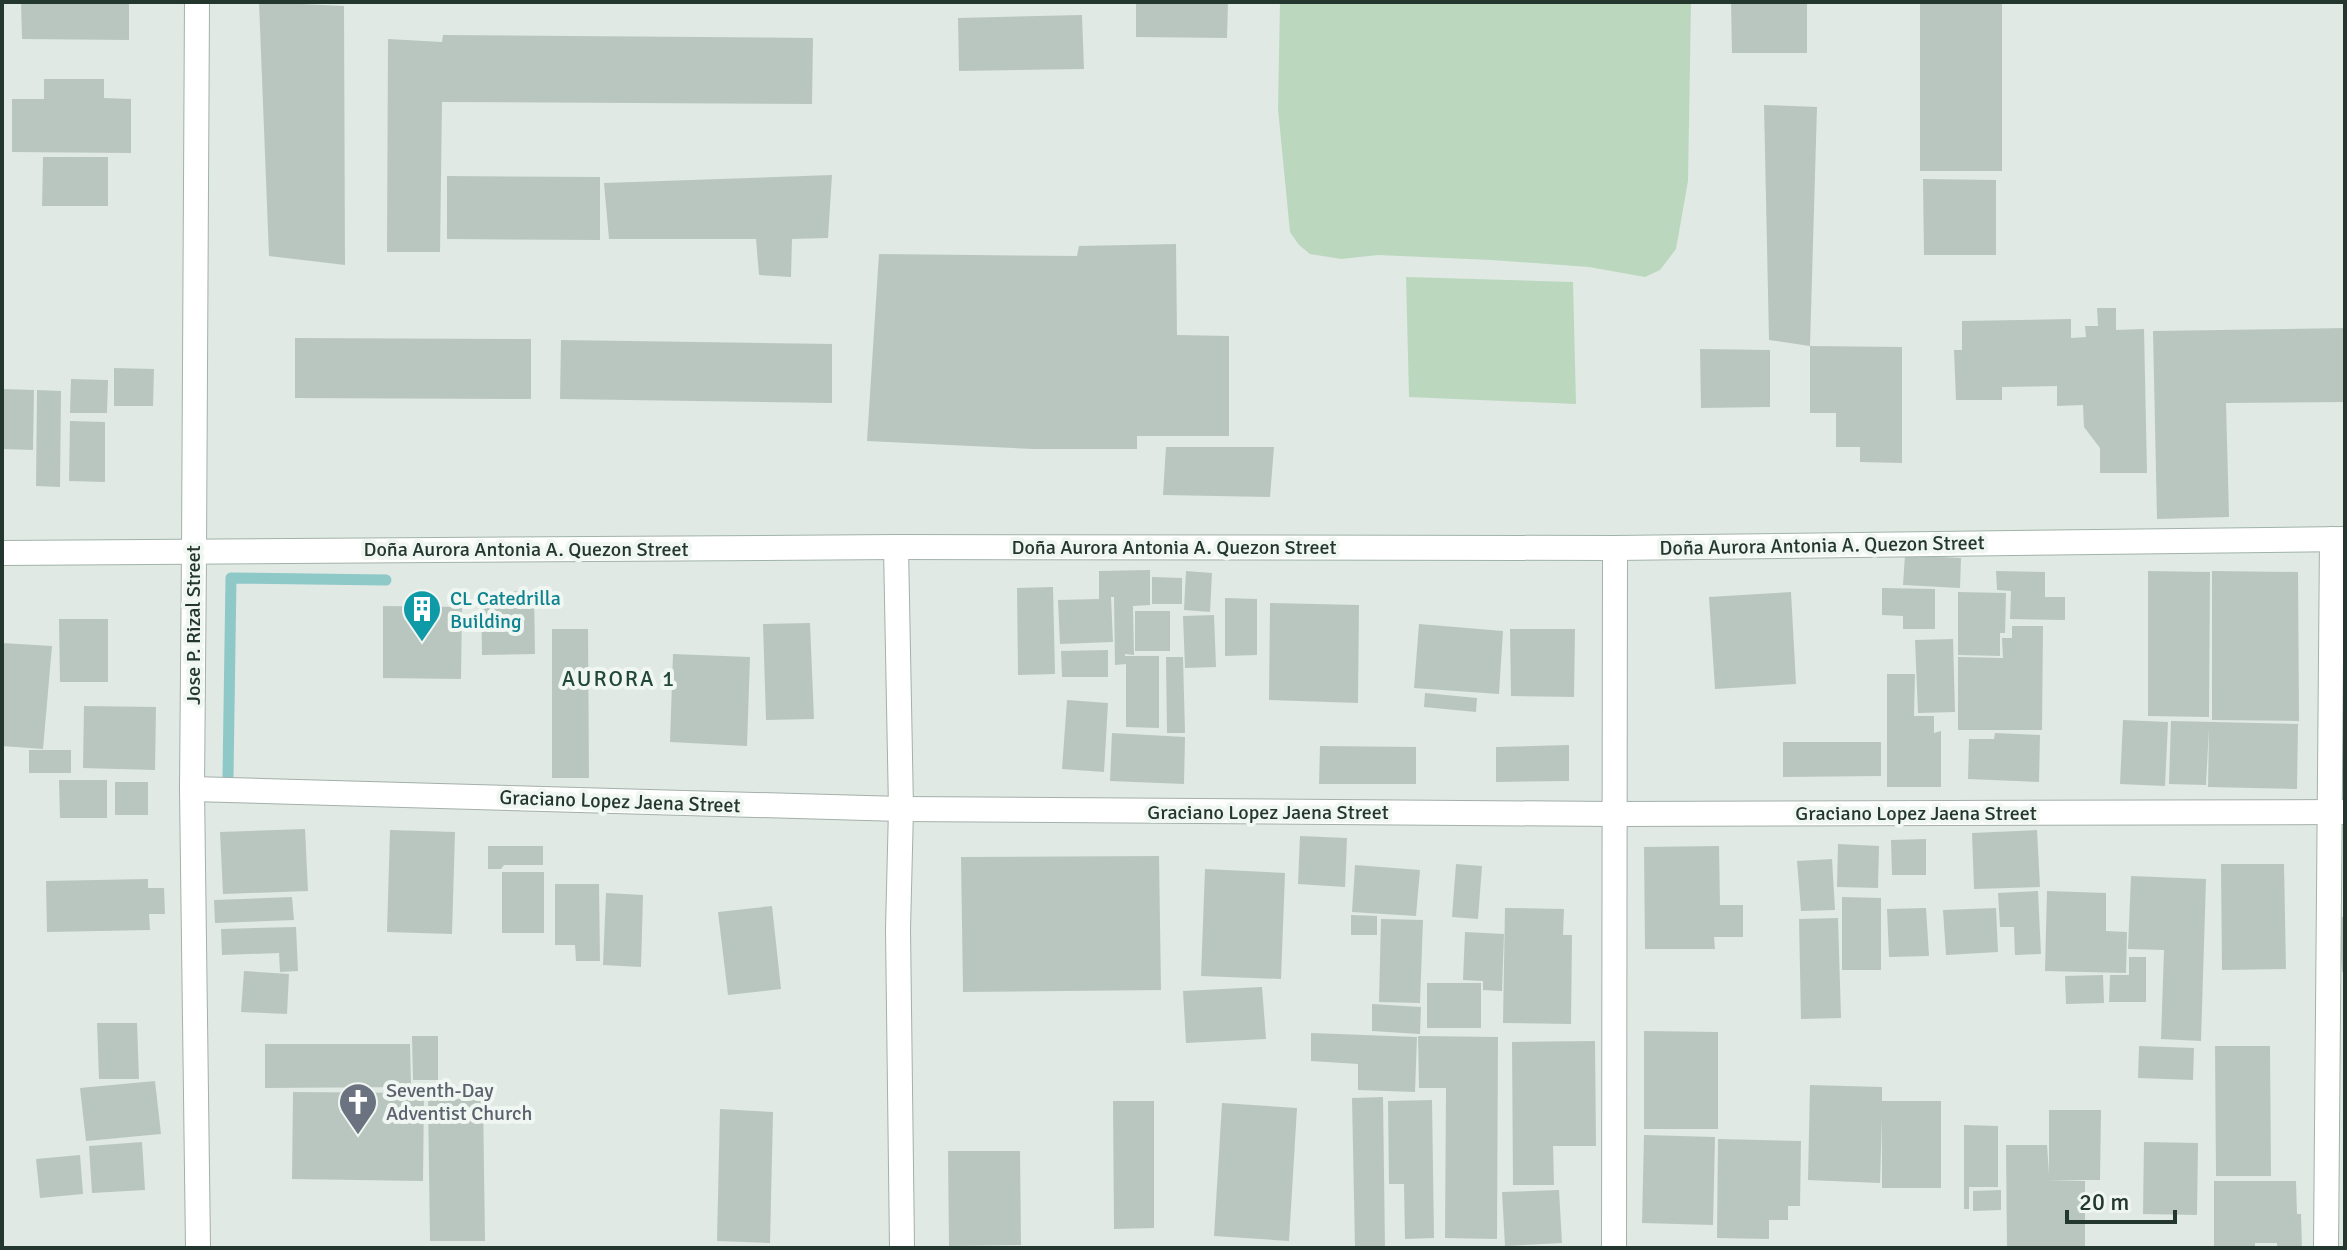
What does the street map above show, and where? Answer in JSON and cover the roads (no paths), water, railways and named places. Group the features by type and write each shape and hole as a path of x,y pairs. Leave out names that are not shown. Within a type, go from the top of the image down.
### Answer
{"street":[{"name":"Jose P. Rizal Street","path":"197,2 192,789 198,1248"},
{"name":"Doña Aurora Antonia A. Quezon Street","path":"2,553 896,547 1615,548 2338,539"},
{"path":"2326,1248 2337,812 2338,539"},
{"path":"896,547 901,809 898,929 902,1248"},
{"path":"1614,1248 1615,548"},
{"name":"Graciano Lopez Jaena Street","path":"192,789 901,809 1614,814 2337,812"}],"waterway":[{"path":"228,776 231,578 386,580"}],"place":[{"name":"CL Catedrilla Building","path":"422,643"},
{"name":"Seventh-Day Adventist Church","path":"358,1136"}],"district":[{"name":"AURORA 1","path":"619,678"}]}
